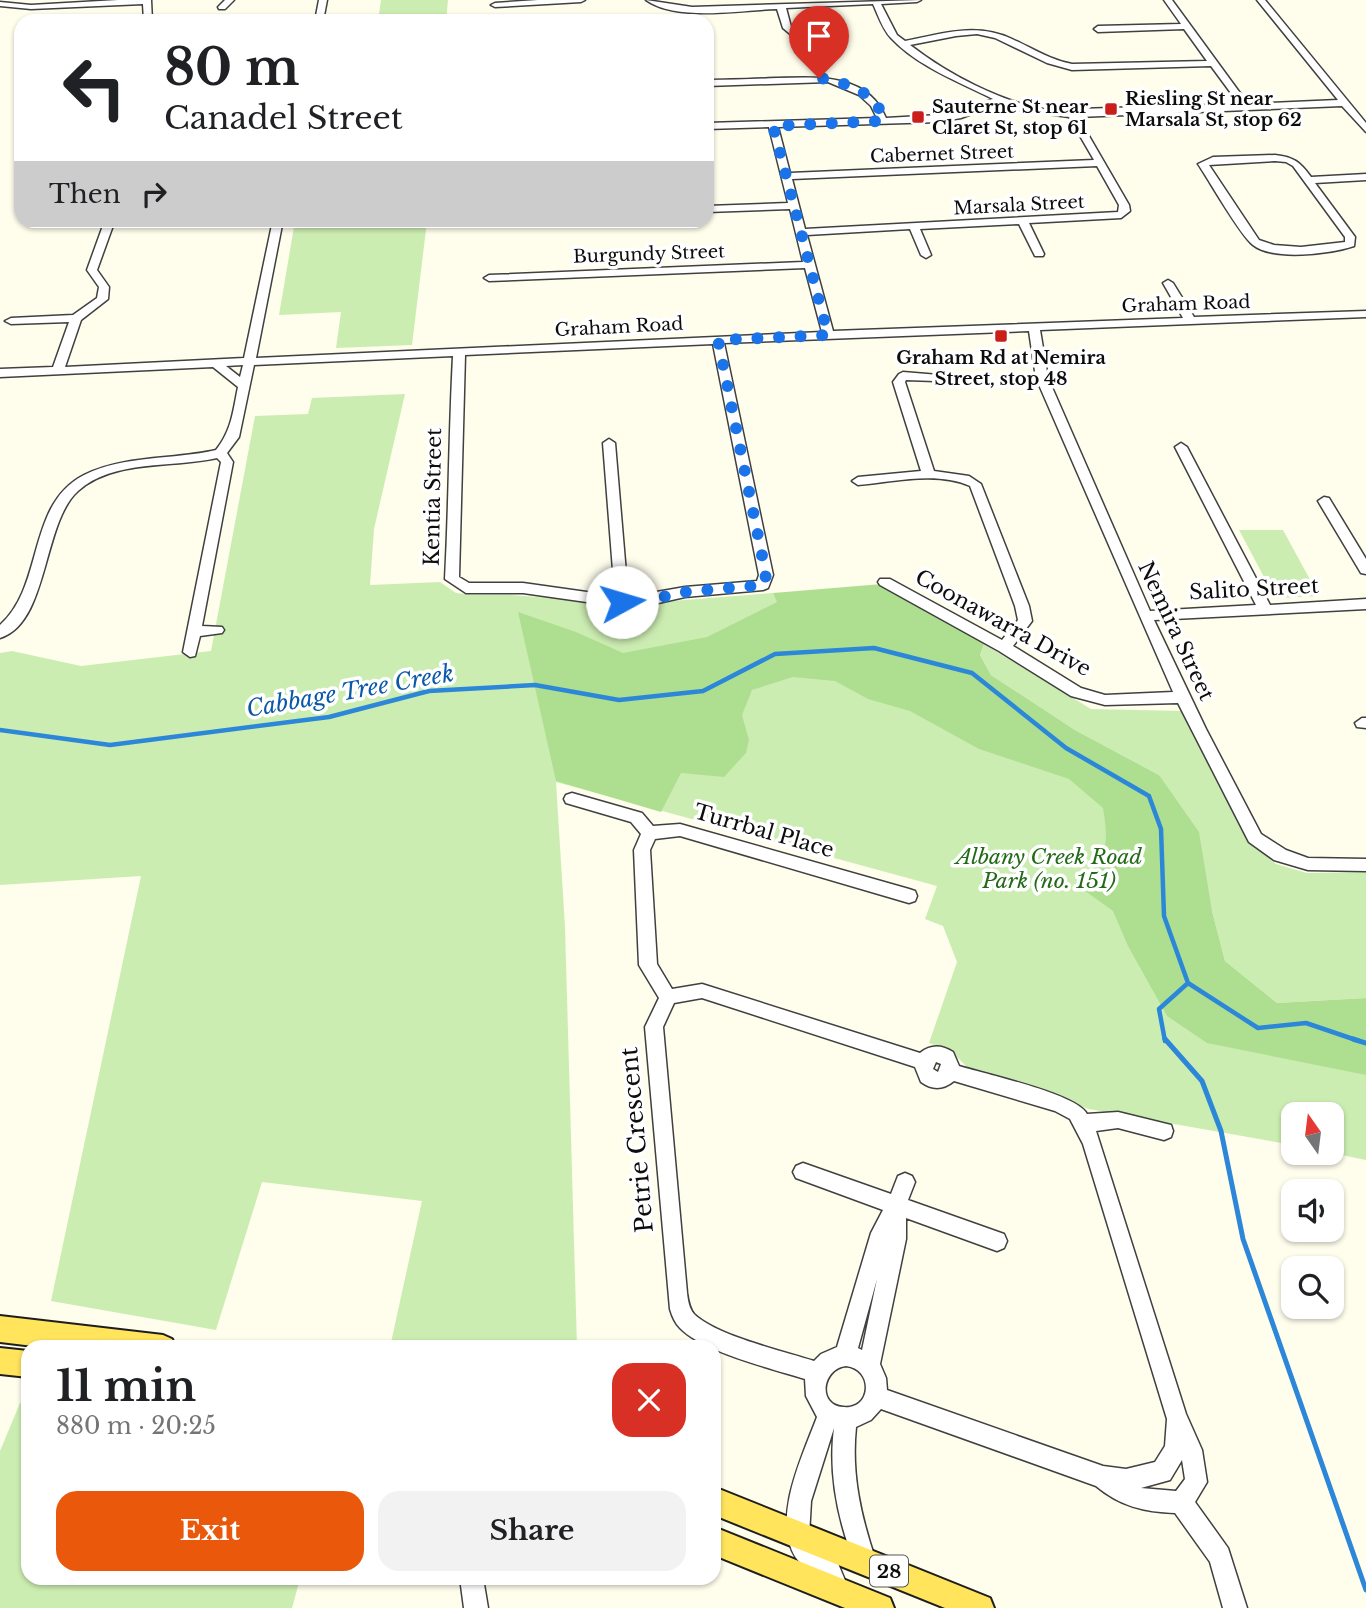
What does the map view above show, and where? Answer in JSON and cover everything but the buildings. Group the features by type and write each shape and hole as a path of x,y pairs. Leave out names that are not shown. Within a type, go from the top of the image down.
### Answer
{"main road":[{"path":"0,1329 94,1340"},
{"path":"0,1361 21,1363"},
{"name":"28","path":"721,1504 980,1608"},
{"name":"28","path":"721,1544 880,1608"}],"street":[{"path":"222,7 230,0"},
{"path":"495,7 581,0"},
{"path":"650,0 677,10 832,3 877,4 917,0"},
{"path":"1168,0 1245,106"},
{"path":"1261,0 1366,129"},
{"path":"0,4 31,7 146,1"},
{"path":"877,4 888,30 901,44 931,65 1000,100 1035,112 1072,114 1344,103"},
{"path":"781,7 788,28 795,35"},
{"path":"1098,29 1186,26"},
{"path":"901,44 979,32 994,35 1066,67 1213,63"},
{"path":"714,83 828,79 874,101 883,121"},
{"path":"714,126 948,118 1000,100"},
{"name":"Marsala Street","path":"801,232 1111,218 1123,213 1124,205 1072,114"},
{"path":"773,126 828,335"},
{"path":"1284,158 1294,162 1308,180 1350,237 1350,244 1276,250 1261,246 1255,242 1203,164 1213,160 1284,158"},
{"name":"Cabernet Street","path":"787,176 1099,163"},
{"path":"1308,180 1366,177"},
{"path":"714,209 794,206"},
{"path":"1023,222 1039,254"},
{"path":"915,227 926,255"},
{"path":"11,321 76,318 102,299 104,287 92,270 107,228"},
{"path":"0,634 24,609 59,503 74,487 100,473 136,465 183,462 220,453 233,437 276,228"},
{"name":"Burgundy Street","path":"489,278 810,265"},
{"path":"1168,283 1189,321"},
{"name":"Graham Road","path":"0,373 828,335 1366,314"},
{"path":"58,370 76,318"},
{"name":"Nemira Street","path":"1033,327 1038,338 1042,378 1145,616 1198,729 1255,838 1280,855 1308,864 1366,865"},
{"name":"Kentia Street","path":"459,352 454,454 456,479 453,579 457,585 466,588 523,588 622,602 685,592 763,585 766,575 718,340"},
{"path":"215,363 245,386"},
{"path":"929,477 899,382 903,376 935,377"},
{"path":"610,443 622,602"},
{"path":"1181,447 1265,609"},
{"path":"190,652 227,462 220,453"},
{"path":"858,481 960,477 978,489 1022,606 1025,621 1004,647"},
{"path":"1324,501 1366,570"},
{"name":"Coonawarra Drive","path":"885,582 1004,647 1027,664 1076,692 1105,700 1185,697"},
{"name":"Salito Street","path":"1145,616 1366,604"},
{"path":"194,632 217,630"},
{"path":"572,799 636,817 649,833 642,850 648,965 668,997 702,991 923,1062 926,1075 933,1079 944,1079 951,1072 1059,1104 1077,1113 1085,1123 1176,1416 1191,1450 1196,1482 1181,1503"},
{"name":"Turrbal Place","path":"649,833 680,830 909,896"},
{"name":"Petrie Crescent","path":"668,997 653,1027 681,1314 688,1322 716,1337 818,1373"},
{"path":"1085,1123 1118,1120 1164,1131"},
{"path":"803,1172 997,1241"},
{"path":"845,1355 881,1233 905,1182"},
{"path":"869,1367 896,1239 896,1206"},
{"path":"838,1416 865,1414 877,1397 875,1377 869,1367 845,1355 832,1358 823,1364 818,1373 816,1393 838,1416 846,1501 865,1561"},
{"path":"877,1397 1103,1477 1126,1480 1163,1472 1176,1449 1176,1416"},
{"path":"837,1590 829,1569 808,1555 799,1535 801,1498 838,1416"},
{"path":"1103,1477 1121,1494 1152,1502 1181,1503"},
{"path":"1181,1503 1220,1556 1235,1608"},
{"path":"472,1585 476,1605"},
{"path":"476,1605 480,1585"}],"green space":[{"path":"381,0 448,0 447,14 379,14"},
{"path":"294,228 426,228 412,345 336,348 341,312 279,315"},
{"name":"Albany Creek Road Park (no. 151)","path":"405,394 374,529 370,585 440,582 456,593 472,595 511,595 634,604 773,593 778,602 1149,796 1188,983 1366,1043 1366,1160 1344,1155 1344,1102 1281,1102 1281,1143 1089,1109 968,1068 950,1050 929,1043 957,962 943,926 925,919 937,886 556,782 565,927 577,1340 392,1340 422,1201 262,1182 216,1330 51,1301 141,876 0,885 0,653 12,651 81,666 211,651 255,416 308,414 312,398"},
{"path":"1239,530 1283,530 1319,596 1280,598 1273,594"},
{"path":"882,584 984,644 980,655 991,675 1075,730 1159,775 1199,832 1212,911 1225,961 1277,1003 1366,998 1366,1075 1207,1043 1167,1016 1128,946 1113,911 1081,888 1104,851 1106,833 1103,808 1069,779 979,749 910,711 868,699 835,681 793,677 752,690 742,715 749,740 746,753 724,777 681,773 661,812 556,781 518,612 576,632 623,653 707,637 777,602 773,593"},
{"path":"984,644 1091,709 1183,711 1252,845 1276,864 1307,873 1366,872 1366,998 1277,1003 1225,961 1212,911 1159,775 1075,730 991,675 980,655"},
{"path":"21,1403 21,1585 298,1585 292,1608 0,1608 0,1451"}],"waterway":[{"name":"Cabbage Tree Creek","path":"0,730 110,745 329,717 429,691 535,685 619,700 703,691 775,654 874,648 972,673 1066,748 1149,796 1161,829 1164,916 1188,983"},
{"path":"1165,1041 1159,1009 1188,983"},
{"name":"Cabbage Tree Creek","path":"1188,983 1258,1028 1306,1023 1354,1039"},
{"path":"1165,1039 1202,1081 1221,1131 1243,1239 1366,1590"},
{"name":"Cabbage Tree Creek","path":"1354,1039 1366,1043"},
{"name":"Cabbage Tree Creek","path":"1354,1039 1359,1041"}],"place":[{"name":"Riesling St near Marsala St, stop 62","path":"1111,109"},
{"name":"Sauterne St near Claret St, stop 61","path":"918,117"},
{"name":"Graham Rd at Nemira Street, stop 48","path":"1001,336"}],"route":[{"path":"622,602 685,592 763,585 766,575 718,340 828,335 773,126 883,121 874,101 843,84 819,78"}]}
